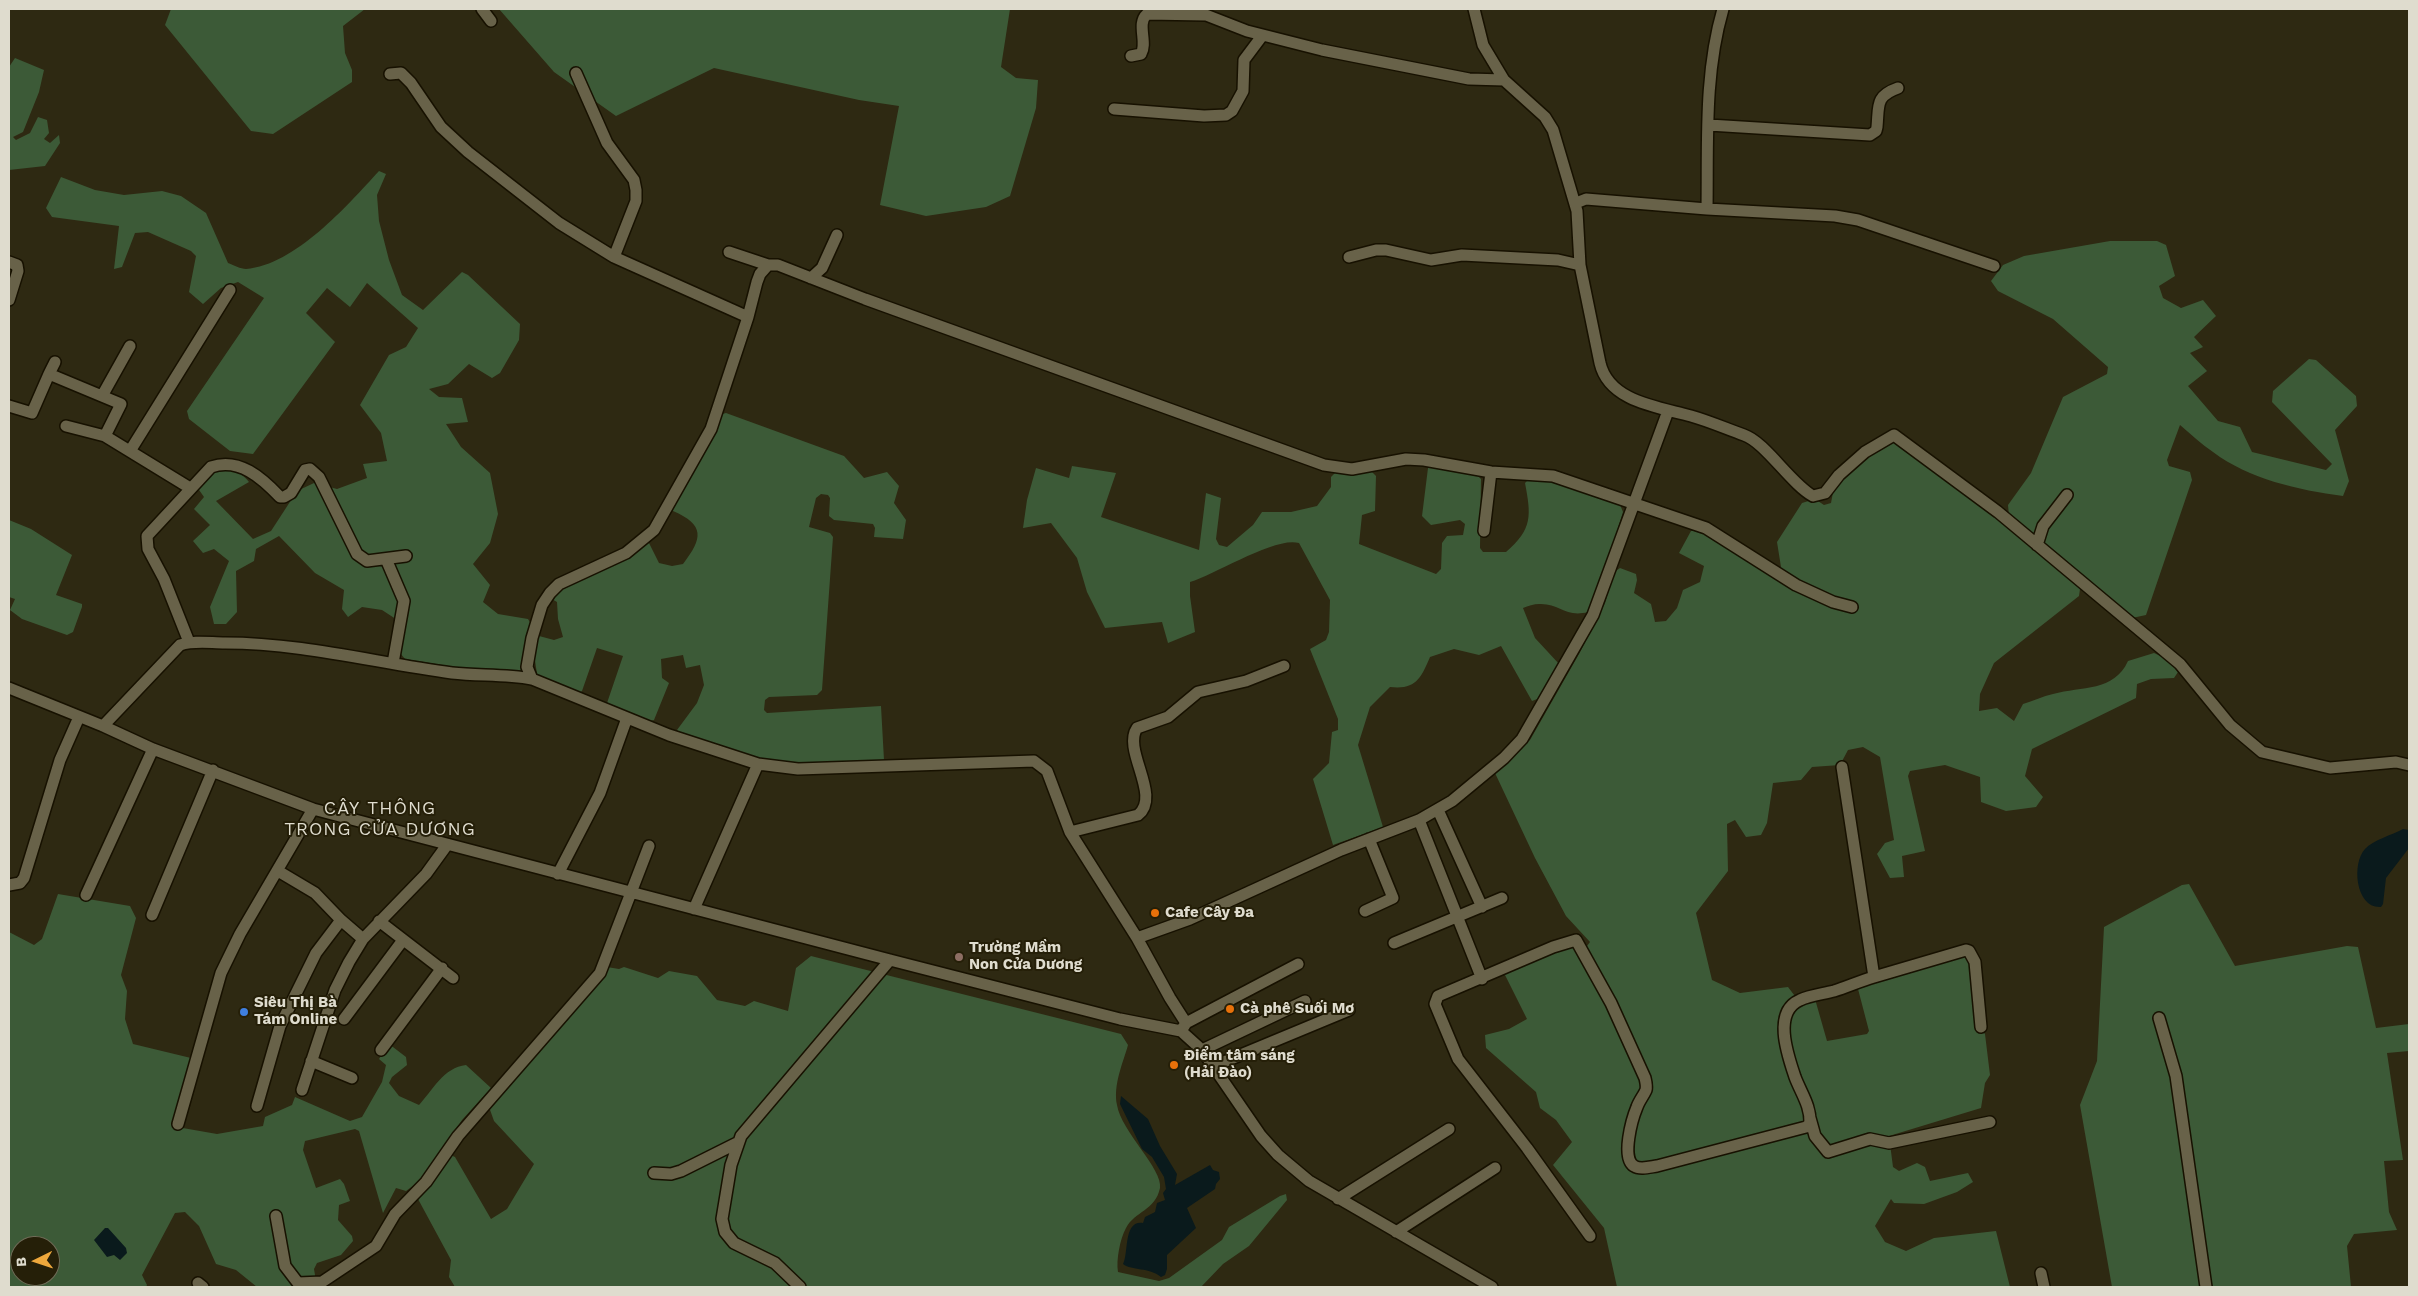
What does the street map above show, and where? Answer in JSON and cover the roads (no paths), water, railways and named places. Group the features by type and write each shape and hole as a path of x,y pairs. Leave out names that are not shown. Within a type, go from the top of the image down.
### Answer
{"street":[{"path":"482,9 491,21"},
{"path":"1474,9 1483,45 1504,80 1545,117 1553,130 1576,203 1580,265 1600,363 1606,378 1621,392 1646,405 1692,417 1748,436 1809,494 1817,496 1824,493 1839,475 1865,452 1894,435 1998,512 2180,664 2230,725 2262,752 2318,766 2342,768 2396,762 2409,765"},
{"path":"1707,209 1708,98 1711,60 1722,9"},
{"path":"1131,56 1141,54 1144,49 1142,22 1147,14 1206,15 1262,36 1322,50 1468,79 1504,80"},
{"path":"1114,109 1204,116 1226,115 1232,110 1241,96 1242,65 1262,36"},
{"path":"390,74 401,73 441,127 468,152 540,210 587,242 614,257 748,317"},
{"path":"576,73 607,143 634,180 636,201 614,257"},
{"path":"1709,124 1870,135 1876,131 1879,101 1885,92 1898,88"},
{"path":"1576,203 1586,199 1707,209 1835,216 1858,220 1994,266"},
{"path":"811,278 822,268 838,235"},
{"path":"1350,257 1376,250 1386,250 1431,260 1462,254 1558,260 1580,265"},
{"path":"729,252 768,265 778,265 956,333 1324,465 1352,469 1406,459 1424,460 1491,472 1553,476 1706,528 1769,566 1796,585 1833,602 1852,606"},
{"path":"9,262 17,265 18,271 9,300"},
{"path":"532,679 528,667 534,630 542,605 550,593 559,584 626,553 654,530 711,429 748,317 757,282 768,265"},
{"path":"130,451 230,290"},
{"path":"102,396 130,346"},
{"path":"9,406 32,413 55,362"},
{"path":"49,374 121,404 105,436"},
{"path":"1137,938 1190,919 1272,880 1419,820 1438,810 1477,782 1504,758 1522,739 1593,615 1668,411"},
{"path":"66,426 105,436 190,488"},
{"path":"189,642 147,542 147,536 211,467 233,464 244,467 280,497 291,493 305,470 310,469 319,477 357,554 367,561 406,556"},
{"path":"1484,530 1491,472"},
{"path":"2036,545 2043,526 2067,495"},
{"path":"386,559 404,601 393,663"},
{"path":"103,726 174,650 189,642 281,646 455,673 514,675 532,679 627,718 758,764 798,769 1034,761 1047,771 1070,832 1137,938 1184,1027 1214,1066 1261,1136 1278,1155 1316,1186 1492,1287"},
{"path":"1070,832 1138,815 1143,811 1146,795 1134,737 1138,728 1168,717 1198,692 1246,681 1284,666"},
{"path":"9,688 103,726 153,749 313,809 631,894 1120,1019 1184,1027 1298,964"},
{"path":"9,884 20,883 24,878 60,760 79,717"},
{"path":"558,874 600,793 627,718"},
{"path":"86,895 153,749"},
{"path":"694,909 758,764"},
{"path":"1842,768 1874,977"},
{"path":"152,915 213,770"},
{"path":"178,1124 221,973 240,934 313,809"},
{"path":"1438,810 1482,907"},
{"path":"1419,820 1482,979"},
{"path":"1365,911 1393,898 1369,839"},
{"path":"302,1090 342,975 363,940 410,893 447,845"},
{"path":"276,1216 285,1266 298,1283 318,1285 376,1246 395,1214 426,1182 464,1129 600,973 649,846"},
{"path":"278,871 315,893 340,920 363,940"},
{"path":"1394,943 1502,898"},
{"path":"257,1106 283,1018 316,953 340,920"},
{"path":"379,922 453,978"},
{"path":"344,1019 403,940"},
{"path":"1590,1236 1458,1059 1437,1008 1436,1000 1442,993 1482,979 1553,947 1576,940 1611,1003 1645,1078 1646,1090 1634,1115 1628,1144 1628,1160 1636,1167 1657,1166 1792,1131 1806,1127 1810,1124 1810,1118"},
{"path":"1981,1027 1975,962 1969,951 1966,950 1801,999 1789,1010 1785,1023 1786,1044 1796,1078 1808,1104 1815,1136 1828,1152 1870,1138 1889,1143 1990,1122"},
{"path":"654,1173 671,1174 681,1171 737,1143 890,960"},
{"path":"381,1050 442,968"},
{"path":"1202,1050 1305,1001"},
{"path":"1214,1066 1348,1010"},
{"path":"2159,1018 2176,1076 2206,1287"},
{"path":"311,1061 352,1078"},
{"path":"1338,1199 1449,1129"},
{"path":"737,1143 731,1165 722,1219 725,1232 734,1243 775,1263 800,1287"},
{"path":"1396,1232 1495,1168"},
{"path":"2041,1272 2044,1287"}],"place":[{"name":"Cafe Cây Đa","path":"1155,913"},
{"name":"Trường Mầm Non Cửa Dương","path":"959,957"},
{"name":"Cà phê Suối Mơ","path":"1230,1009"},
{"name":"Siêu Thị Bà Tám Online","path":"244,1012"},
{"name":"Điểm tâm sáng (Hải Đào)","path":"1174,1065"}],"district":[{"name":"CÂY THÔNG TRONG CỬA DƯƠNG","path":"380,820"}]}
